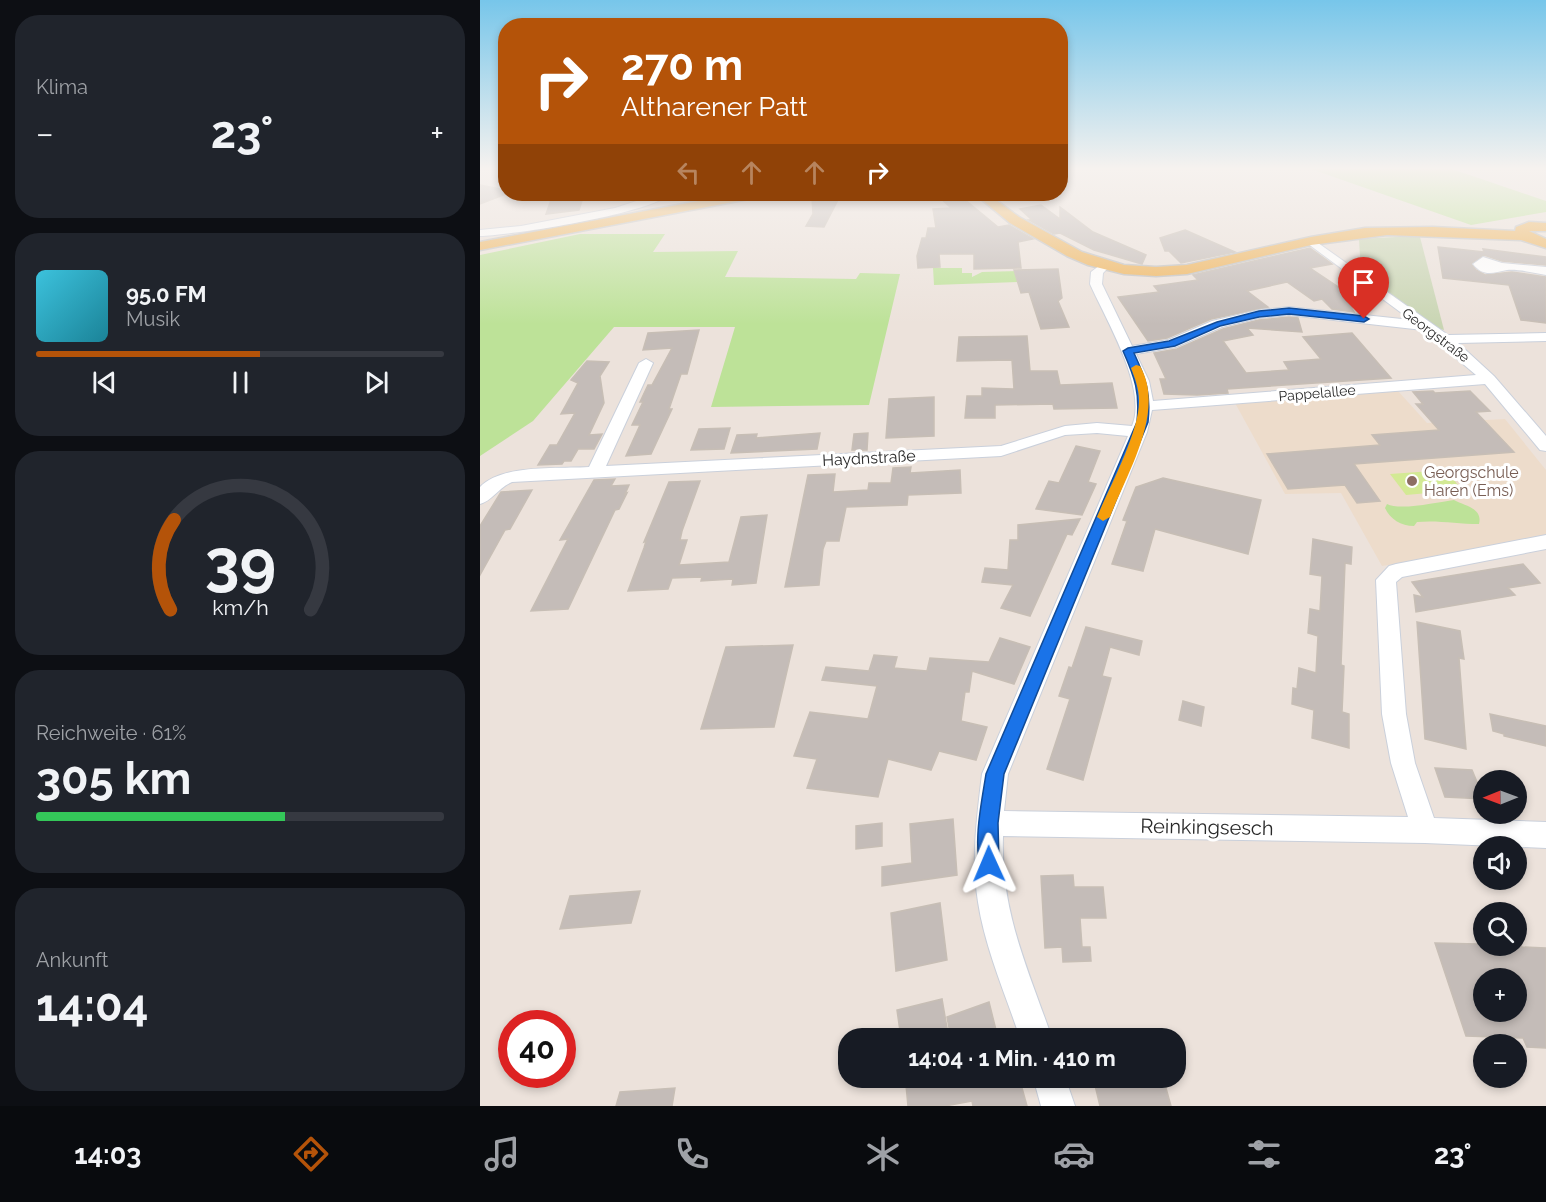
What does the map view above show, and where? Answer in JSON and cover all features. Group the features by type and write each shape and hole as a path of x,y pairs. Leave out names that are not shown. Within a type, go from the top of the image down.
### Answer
{"main road":[{"path":"480,246 614,221"},
{"path":"1016,221 1076,255 1104,266 1139,272 1176,272 1204,268 1311,241 1359,233 1396,231 1524,236 1546,244"},
{"path":"1524,236 1521,230 1525,227 1546,227"}],"street":[{"path":"480,233 514,230 564,221"},
{"name":"Georgstraße","path":"1311,241 1445,339 1490,380 1546,446"},
{"path":"1033,1028 996,919 989,864 989,823 995,774 1139,432 1144,406 1141,381 1096,284 1097,272 1104,266"},
{"path":"1500,266 1546,270"},
{"path":"1128,351 1171,344 1217,324 1289,311 1427,326"},
{"path":"1445,339 1546,337"},
{"path":"596,472 646,363"},
{"name":"Pappelallee","path":"1144,406 1490,380"},
{"path":"1525,421 1546,422"},
{"name":"Haydnstraße","path":"480,498 494,483 510,477 1001,451 1020,447 1054,433 1080,429 1139,432"},
{"path":"1425,830 1403,763 1394,714 1386,580 1396,571 1546,542"},
{"name":"Reinkingsesch","path":"989,823 1425,830 1546,836"},
{"path":"1052,1088 1058,1106"}],"shaded area":[{"name":"Georgschule Haren (Ems)","path":"1398,391 1427,423 1505,419 1546,470 1546,540 1382,566 1341,493 1285,494 1235,403"}],"green space":[{"path":"1458,221 1496,221 1471,225"},
{"path":"580,234 665,234 653,252 738,251 725,277 856,279 860,273 900,274 869,405 711,407 735,327 614,327 533,421 480,456 480,255"},
{"path":"1420,237 1444,330 1361,274 1359,239"},
{"path":"933,268 962,268 962,273 972,273 972,277 982,272 1019,271 1021,282 934,285"},
{"path":"1446,470 1462,490 1406,495 1390,474"},
{"path":"1454,500 1476,511 1480,519 1479,524 1417,522 1414,526 1409,526 1396,521 1385,508 1387,504 1401,507"}],"building":[{"path":"809,221 827,221 824,227 806,226"},
{"path":"935,221 990,221 998,227 1009,225 1033,239 1018,242 1021,268 974,269 974,254 939,254 940,267 918,268 917,256 922,238 926,238 928,228 936,228"},
{"path":"1030,221 1078,221 1093,232 1146,255 1142,264 1094,250 1060,233 1054,234"},
{"path":"1185,230 1235,252 1181,263 1169,251 1165,251 1160,238"},
{"path":"1438,247 1484,252 1483,249 1546,257 1546,265 1502,261 1484,255 1471,264 1485,275 1512,272 1546,277 1546,323 1521,320 1509,285 1443,278"},
{"path":"1310,248 1332,264 1310,268 1343,290 1347,289 1368,305 1351,307 1354,312 1332,309 1322,299 1314,301 1287,282 1247,291 1268,307 1211,319 1167,338 1148,341 1118,297 1159,292 1154,286 1198,280 1193,275"},
{"path":"1058,269 1062,298 1058,301 1069,327 1041,329 1029,292 1021,293 1014,270"},
{"path":"1298,318 1302,332 1247,328 1253,335 1223,341 1246,373 1289,370 1284,362 1321,359 1303,337 1352,333 1391,378 1227,389 1228,393 1164,394 1160,379 1166,379 1154,353 1177,349 1223,329 1259,320"},
{"path":"699,330 687,374 681,374 669,409 672,409 651,454 626,456 640,425 632,425 643,402 640,402 672,348 643,350 648,333"},
{"path":"1027,336 1030,371 1057,371 1060,385 1112,383 1117,408 1054,409 1053,404 995,405 995,418 965,418 967,396 982,396 982,388 1014,389 1012,360 957,361 959,337"},
{"path":"587,361 609,362 600,376 604,403 589,435 602,434 594,449 578,449 571,461 564,461 562,464 538,465 550,445 557,445 575,413 561,414 578,383 571,380"},
{"path":"1433,391 1435,393 1470,391 1490,411 1476,412 1514,452 1354,464 1380,501 1357,503 1345,485 1288,489 1267,454 1380,445 1372,435 1439,430 1416,404 1423,404 1413,392"},
{"path":"934,397 934,436 886,438 889,399"},
{"path":"730,428 724,449 691,450 699,429"},
{"path":"820,433 817,449 731,453 737,435 757,434 756,438"},
{"path":"868,433 867,450 852,450 854,434"},
{"path":"1076,446 1100,451 1088,482 1096,484 1082,515 1036,509 1049,481 1059,483"},
{"path":"911,467 910,473 960,470 961,493 908,495 907,505 846,507 839,541 826,541 823,549 819,585 785,587 808,475 835,474 833,492 868,490 869,483 891,483 893,468"},
{"path":"1163,478 1261,500 1248,554 1155,529 1143,571 1112,564 1127,521 1123,520 1136,487"},
{"path":"615,479 611,486 629,485 625,494 627,493 619,509 615,510 568,609 531,611 568,539 560,540 594,480"},
{"path":"700,481 682,531 680,540 687,540 679,565 729,562 741,517 767,515 756,583 732,585 733,579 701,581 702,577 672,578 668,589 628,591 646,541 644,542 669,482"},
{"path":"532,490 510,529 505,530 480,575 480,526 501,492"},
{"path":"1080,519 1072,535 1067,534 1030,616 1001,608 1013,585 982,582 985,568 1008,570 1010,540 1018,540 1018,525"},
{"path":"1313,539 1352,547 1351,564 1345,563 1341,665 1344,666 1342,712 1349,714 1349,748 1312,738 1314,710 1292,704 1293,688 1297,689 1299,668 1316,673 1318,636 1308,633 1310,609 1320,611 1322,576 1310,574"},
{"path":"1523,564 1540,583 1508,588 1515,595 1416,612 1414,595 1423,597 1412,582"},
{"path":"1417,622 1460,631 1464,659 1459,658 1466,749 1425,739"},
{"path":"1086,627 1142,641 1139,655 1110,647 1102,676 1111,678 1083,780 1047,769 1070,699 1059,696 1069,667 1072,668"},
{"path":"1000,638 1030,647 1014,684 972,671 969,692 965,692 961,721 987,727 976,760 939,751 931,770 888,759 878,797 807,788 817,759 794,756 810,712 868,719 877,686 822,680 826,667 869,671 874,655 897,657 894,668 927,671 930,658 989,662"},
{"path":"793,645 774,727 701,729 726,647"},
{"path":"1183,701 1204,707 1201,726 1179,720"},
{"path":"1490,714 1546,726 1546,746 1504,736 1504,734 1493,731"},
{"path":"1435,768 1472,770 1473,798 1445,797"},
{"path":"953,819 957,875 882,886 882,867 912,863 910,824"},
{"path":"882,823 882,846 856,849 856,826"},
{"path":"1073,875 1074,887 1103,887 1106,918 1080,918 1082,947 1090,947 1091,961 1063,962 1062,947 1045,948 1041,876"},
{"path":"640,891 631,923 560,929 570,896"},
{"path":"940,903 947,960 896,971 891,913"},
{"path":"1435,943 1473,944 1473,956 1527,956 1527,947 1546,948 1546,1048 1527,1047 1527,1034 1473,1034 1473,1036 1466,1036"},
{"path":"942,999 947,1028 900,1028 897,1010"},
{"path":"989,1002 996,1028 949,1028 947,1017"},
{"path":"675,1088 672,1106 616,1106 620,1092"},
{"path":"906,1088 1022,1088 1027,1106 973,1106 972,1101 945,1106 908,1106"},
{"path":"1096,1088 1166,1088 1171,1106 1100,1106"}],"slow traffic":[{"path":"1103,517 1142,422 1144,400 1136,368"}],"place":[{"name":"Georgschule Haren (Ems)","path":"1412,481"}],"route":[{"path":"989,864 989,823 995,774 1142,422 1144,400 1141,381 1128,351 1171,344 1217,324 1259,314 1289,311 1319,312 1364,319"}]}
